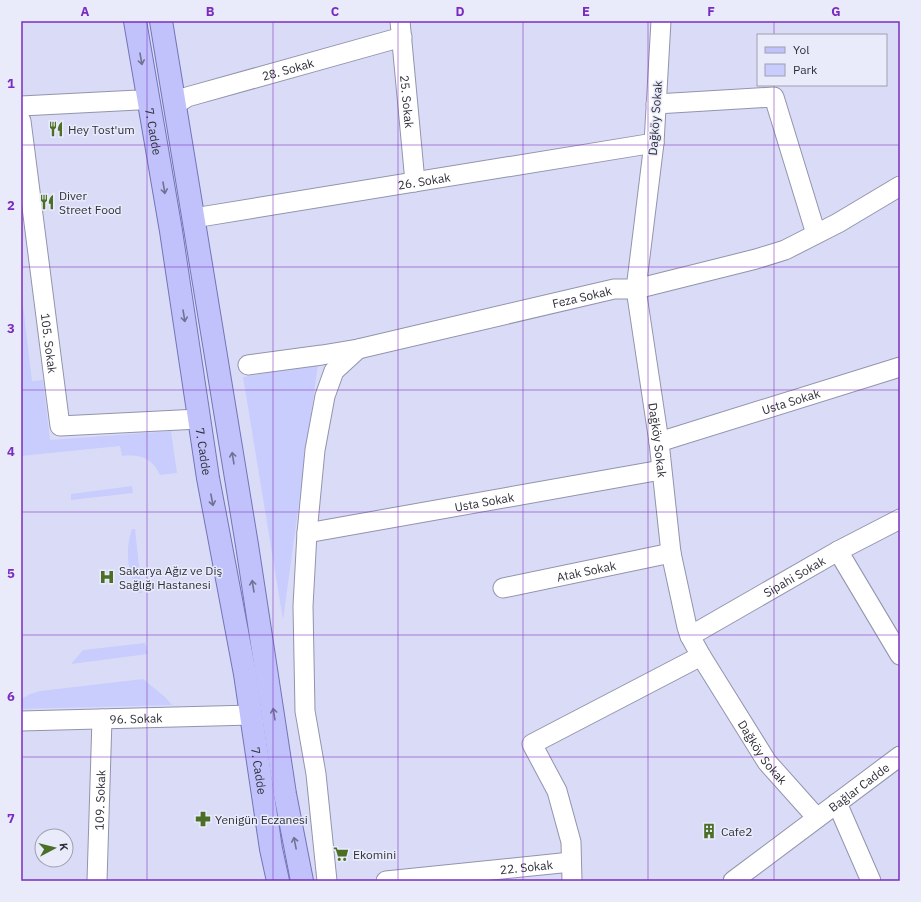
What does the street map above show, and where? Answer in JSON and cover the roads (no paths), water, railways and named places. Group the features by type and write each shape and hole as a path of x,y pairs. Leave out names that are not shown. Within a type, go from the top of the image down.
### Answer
{"main road":[{"name":"7. Cadde","path":"135,21 171,231 208,478 252,715 278,881"},
{"name":"7. Cadde","path":"161,21 273,710 285,794 302,881"},
{"path":"272,849 272,881"}],"street":[{"name":"Dağköy Sokak","path":"661,21 654,143 636,289 659,442 671,553 687,627 690,636 701,656 767,762 817,818"},
{"name":"28. Sokak","path":"174,105 187,97 401,29"},
{"name":"25. Sokak","path":"401,29 415,182"},
{"path":"656,104 774,97 816,234"},
{"path":"21,106 138,100 148,98"},
{"name":"105. Sokak","path":"21,121 60,426 199,419"},
{"name":"26. Sokak","path":"194,218 654,143"},
{"name":"Feza Sokak","path":"248,365 358,350 614,289 636,289 756,259 785,250 838,223 900,186"},
{"path":"327,881 316,774 305,711 303,606 307,533 315,450 325,396 334,371 358,350"},
{"name":"Usta Sokak","path":"659,442 900,367"},
{"name":"Usta Sokak","path":"307,533 661,470"},
{"name":"Sipahi Sokak","path":"690,636 838,551 900,519"},
{"path":"838,551 900,655"},
{"name":"Atak Sokak","path":"503,588 671,553"},
{"path":"572,881 571,842 557,791 532,744 701,656"},
{"name":"96. Sokak","path":"21,721 252,715"},
{"name":"109. Sokak","path":"97,881 102,719"},
{"name":"Bağlar Cadde","path":"733,881 900,756"},
{"path":"837,803 871,881"},
{"name":"22. Sokak","path":"386,881 571,862"}],"place":[{"name":"Hey Tost'um","path":"56,129"},
{"name":"Diver Street Food","path":"47,202"},
{"name":"Sakarya Ağız ve Diş Sağlığı Hastanesi","path":"107,577"},
{"name":"Yenigün Eczanesi","path":"203,819"},
{"name":"Cafe2","path":"709,831"},
{"name":"Ekomini","path":"341,854"}]}
